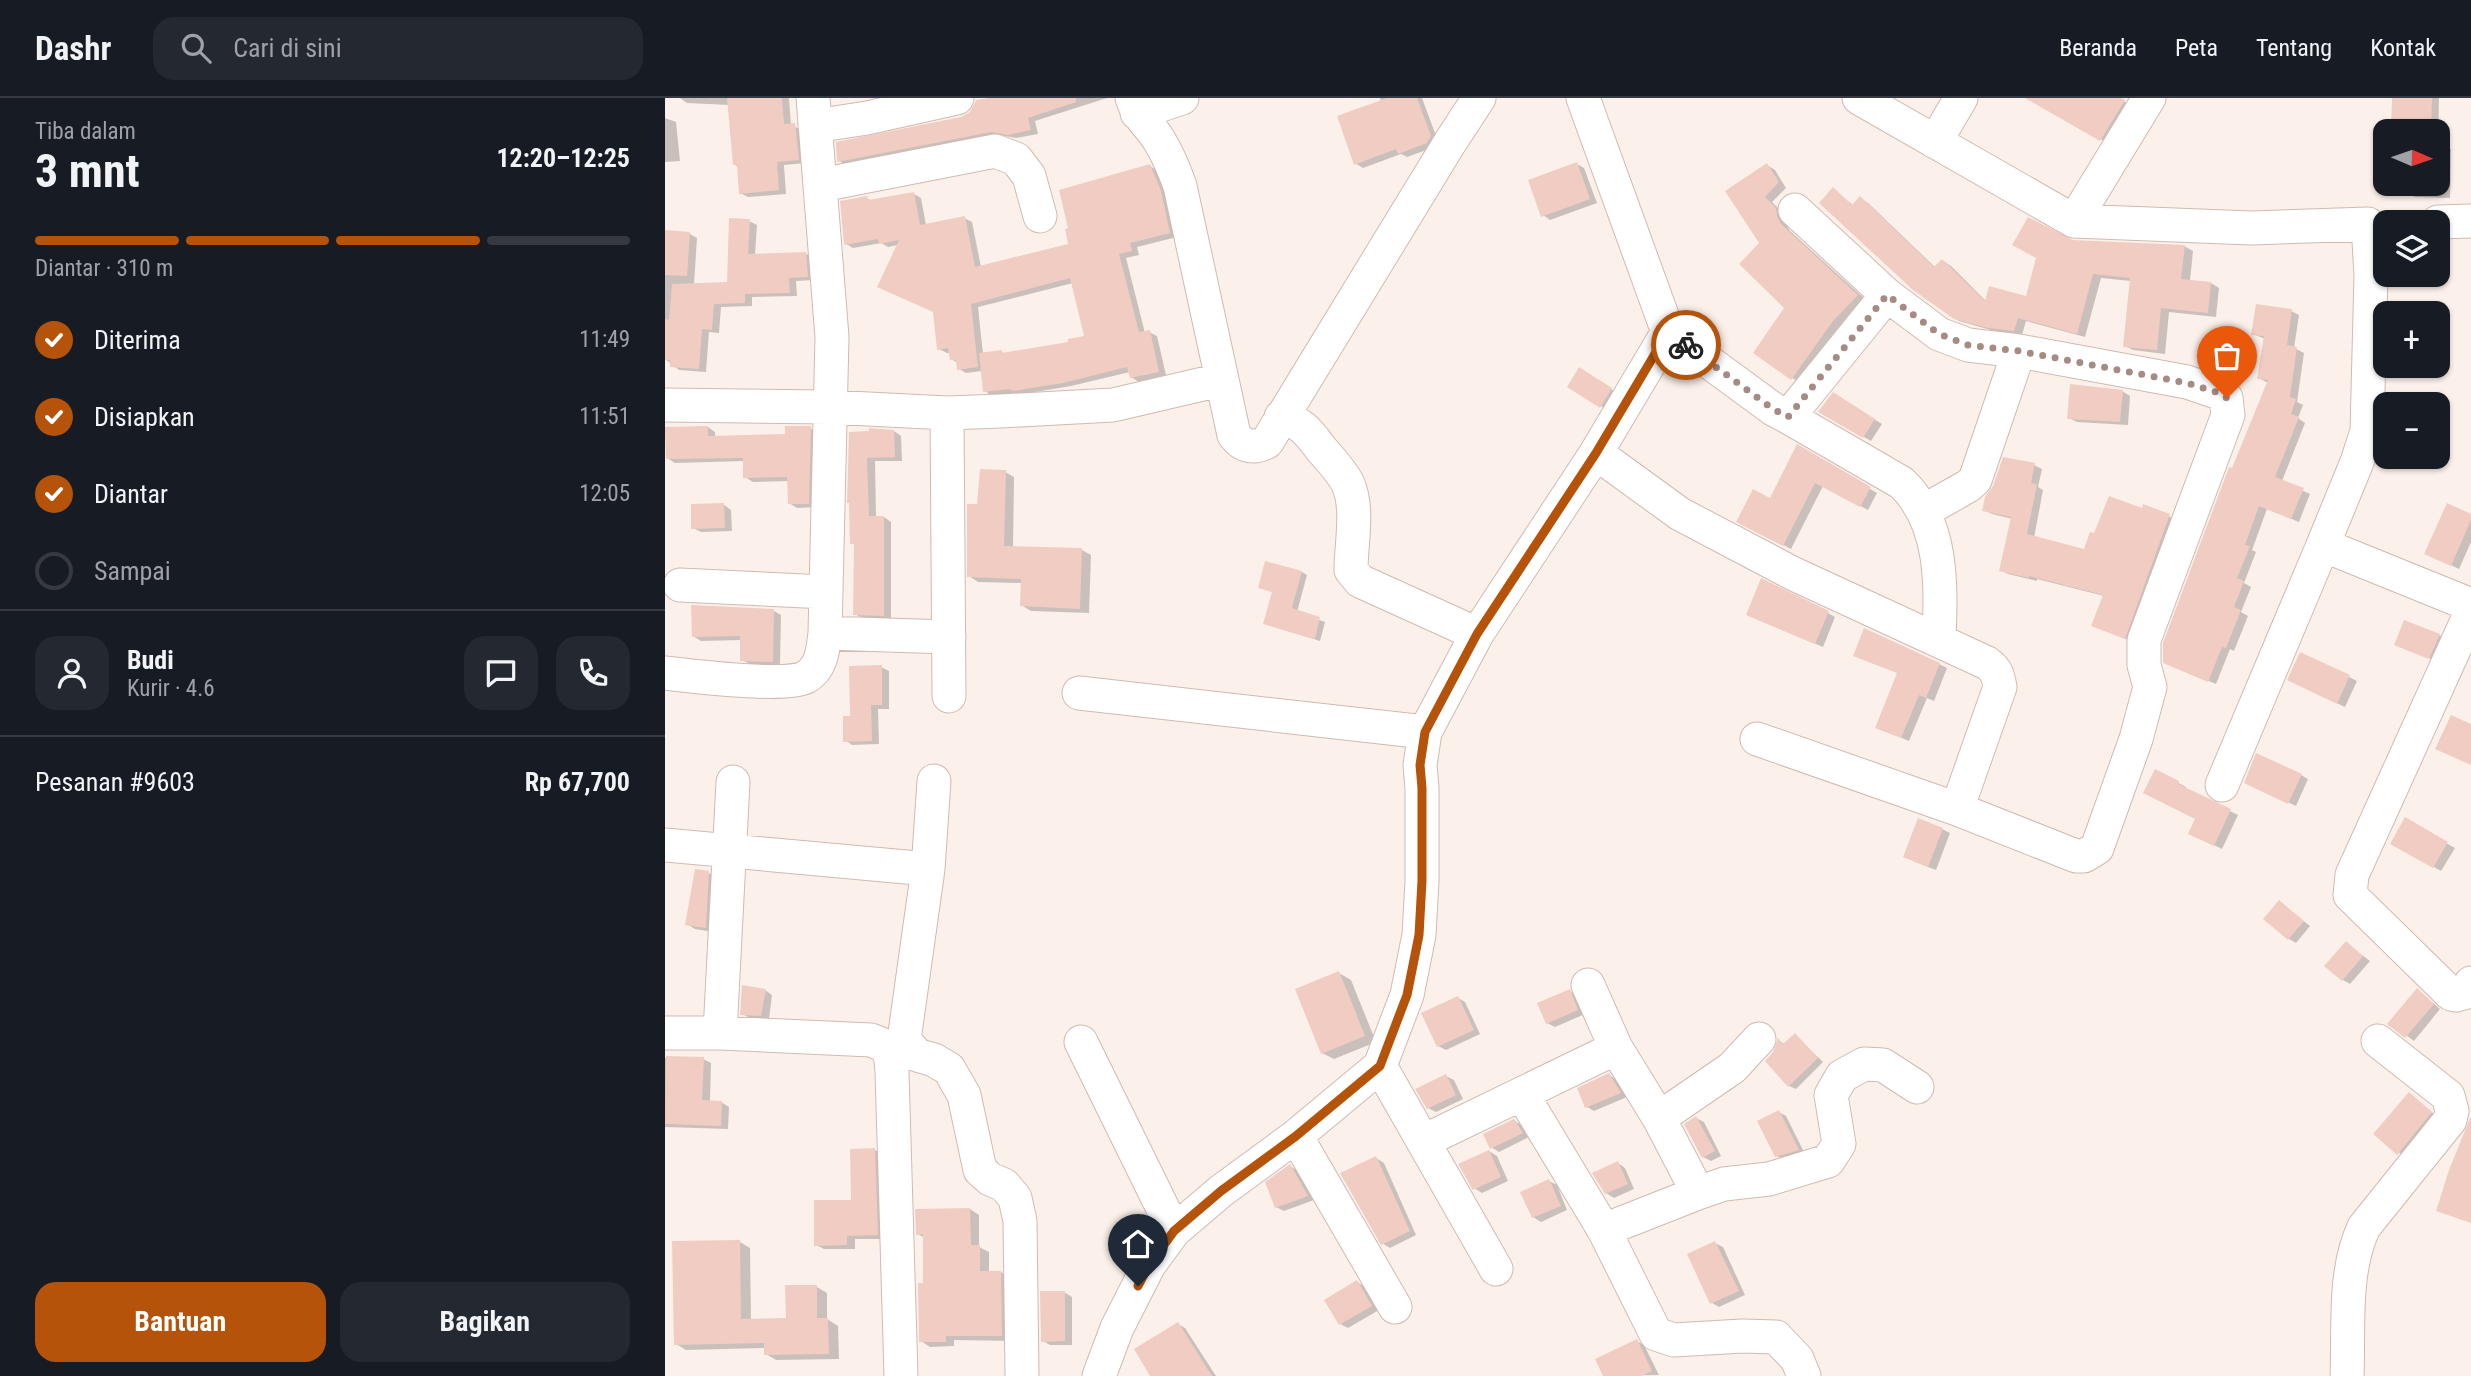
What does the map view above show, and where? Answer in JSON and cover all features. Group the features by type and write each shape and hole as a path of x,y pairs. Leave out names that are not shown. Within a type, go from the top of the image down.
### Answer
{"street":[{"path":"665,673 749,680 795,680 808,676 820,662 825,633 832,337 814,112 867,118 957,98"},
{"path":"1182,98 1135,106 1170,159 1180,186 1195,245 1220,380 1234,435 1238,441 1251,447 1259,447 1268,442 1479,98"},
{"path":"1583,98 1668,332 1773,409 1902,482 1913,494 1924,511 1932,532 1938,561 1941,601 1939,641"},
{"path":"1859,98 2074,220 2251,228 2373,224"},
{"path":"1935,142 1961,98"},
{"path":"2074,220 2149,98"},
{"path":"821,185 995,151 1016,159 1029,176 1040,216"},
{"path":"1757,739 1957,809 2076,856 2084,856 2097,848 2131,752 2150,687 2144,665 2144,640 2228,415 2227,398 2222,394 2187,383 2019,351 1968,345 1939,334 1887,295 1795,209"},
{"path":"2450,222 2471,222"},
{"path":"2222,785 2357,462 2367,431 2373,258"},
{"path":"1788,417 1887,295"},
{"path":"1099,1376 1117,1328 1149,1265 1174,1231 1221,1191 1296,1136 1380,1066 1407,995 1419,935 1422,881 1420,765 1425,732 1477,634 1596,453 1668,332"},
{"path":"1924,511 1975,480 2019,351"},
{"path":"665,405 829,407 947,414 1113,405 1220,380"},
{"path":"947,414 949,696"},
{"path":"1281,417 1293,420 1306,429 1347,483 1352,497 1353,514 1351,570 1360,581 1477,634"},
{"path":"1596,453 1680,514 1794,574 1995,668 2000,688 1957,809"},
{"path":"2323,545 2471,605"},
{"path":"681,585 826,592"},
{"path":"2471,612 2352,876 2350,886 2350,895 2451,994 2467,992 2471,983"},
{"path":"825,633 949,637"},
{"path":"1079,693 1425,732"},
{"path":"934,781 928,869 904,1040 917,1055 934,1059 949,1069 964,1096 979,1170 1004,1185 1015,1198 1020,1221 1022,1376"},
{"path":"720,1033 733,782"},
{"path":"665,845 928,869"},
{"path":"1588,985 1616,1048 1659,1118 1698,1193"},
{"path":"665,1033 871,1040 886,1046 891,1059 901,1376"},
{"path":"1659,1118 1732,1068 1759,1040"},
{"path":"2347,1376 2350,1271 2355,1246 2364,1227 2450,1120 2452,1111 2448,1096 2378,1041"},
{"path":"1081,1042 1174,1231"},
{"path":"1424,1142 1616,1048"},
{"path":"891,1059 934,1059"},
{"path":"1604,1230 1724,1184 1769,1179 1828,1161 1839,1144 1831,1095 1842,1076 1864,1064 1883,1065 1917,1087"},
{"path":"1380,1066 1496,1269"},
{"path":"1521,1094 1604,1230 1656,1334 1674,1340 1776,1337 1797,1359 1804,1376"},
{"path":"1296,1136 1395,1307"}],"building":[{"path":"727,98 782,98 784,124 795,123 799,160 777,162 779,190 739,194 737,165 733,165"},
{"path":"1076,98 1076,102 1028,118 1031,130 1008,135 991,132 837,162 836,142 961,117 970,112 976,100"},
{"path":"1387,98 1417,98 1431,136 1427,143 1398,154 1396,149 1354,165 1337,116"},
{"path":"2025,98 2121,98 2125,100 2100,141"},
{"path":"2392,98 2432,98 2431,119 2391,119"},
{"path":"1577,162 1590,199 1541,217 1528,180"},
{"path":"1767,163 1779,182 1765,197 1776,208 1781,224 1858,295 1833,321 1791,380 1753,353 1784,308 1739,264 1759,243 1725,191"},
{"path":"1150,164 1161,191 1170,233 1130,243 1132,251 1119,254 1139,332 1150,330 1159,372 1130,378 1127,367 1063,383 1013,391 983,392 979,353 1002,350 1002,353 1068,342 1068,339 1084,336 1070,278 971,304 978,367 957,370 956,360 950,360 948,348 937,350 933,312 877,287 899,240 879,244 878,239 844,245 840,201 867,196 868,200 914,192 920,225 965,216 975,267 1068,244 1065,229 1068,228 1059,190"},
{"path":"1833,187 1852,205 1860,196 1934,267 1942,259 1985,301 1989,286 2026,296 2036,258 2012,245 2028,217 2073,240 2185,245 2181,279 2211,282 2208,313 2161,308 2157,350 2123,347 2130,278 2093,274 2077,334 2018,318 2014,331 1988,328 1954,319 1913,290 1819,203"},
{"path":"729,218 750,219 748,254 806,252 808,277 789,278 790,293 745,294 745,303 714,304 712,330 702,329 699,369 670,367 670,360 665,360 665,319 669,320 672,284 727,282"},
{"path":"665,230 690,232 687,276 665,275"},
{"path":"2256,304 2292,309 2287,345 2297,347 2290,397 2296,399 2291,414 2299,417 2275,477 2304,488 2291,519 2259,506 2245,545 2250,546 2237,578 2244,581 2234,607 2241,610 2226,648 2222,647 2208,682 2163,663 2163,643 2229,467 2232,468 2268,380 2257,379 2264,336 2251,335"},
{"path":"1579,367 1612,388 1600,408 1567,387"},
{"path":"2070,384 2123,390 2120,422 2067,419"},
{"path":"1833,392 1875,419 1863,438 1818,412"},
{"path":"708,426 708,436 785,434 785,426 811,426 809,504 788,504 787,477 743,478 743,458 666,459 665,427"},
{"path":"869,428 894,430 895,457 867,458 869,516 884,516 884,616 853,615 854,544 850,544 847,503 849,432 869,431"},
{"path":"1797,444 1871,487 1860,507 1815,483 1783,546 1736,522 1753,489 1770,498"},
{"path":"2003,457 2035,463 2031,483 2037,484 2027,534 2084,549 2090,532 2094,533 2109,496 2142,508 2143,504 2170,514 2125,639 2091,626 2103,595 1999,571 2011,517 1982,511 1985,497 1993,486"},
{"path":"980,469 1006,470 1004,546 1082,548 1080,609 1020,606 1021,579 967,577 967,504 977,504"},
{"path":"724,503 725,528 691,529 691,504"},
{"path":"2447,503 2471,514 2471,520 2451,566 2424,554"},
{"path":"1265,561 1302,571 1292,608 1320,617 1315,639 1263,624 1272,592 1258,588"},
{"path":"1761,578 1829,611 1815,644 1746,615"},
{"path":"691,605 774,609 773,662 740,661 740,636 692,637"},
{"path":"2404,620 2440,634 2429,659 2394,645"},
{"path":"1864,628 1940,663 1926,698 1919,695 1901,738 1875,728 1897,673 1853,656"},
{"path":"2300,652 2350,675 2337,704 2287,680"},
{"path":"882,665 882,705 871,705 872,741 843,742 843,716 850,716 849,666"},
{"path":"2451,715 2471,724 2471,765 2435,749"},
{"path":"2256,753 2302,774 2288,804 2244,783"},
{"path":"2155,769 2179,781 2178,784 2231,809 2214,846 2188,834 2195,819 2143,793"},
{"path":"2405,817 2448,842 2433,868 2390,844"},
{"path":"1918,818 1943,828 1928,867 1903,857"},
{"path":"695,869 709,871 706,928 685,925"},
{"path":"2279,900 2304,921 2288,940 2263,919"},
{"path":"2346,941 2363,956 2342,981 2324,966"},
{"path":"1339,971 1365,1036 1321,1054 1295,989"},
{"path":"742,985 766,989 761,1016 740,1015"},
{"path":"2417,988 2434,1004 2405,1038 2387,1024"},
{"path":"1570,989 1578,1010 1546,1024 1537,1003"},
{"path":"1458,996 1474,1030 1437,1047 1421,1013"},
{"path":"1795,1033 1818,1058 1788,1087 1765,1061 1773,1052 1778,1038 1783,1044"},
{"path":"666,1056 704,1057 702,1100 722,1101 721,1126 665,1124"},
{"path":"1609,1073 1621,1093 1585,1108 1577,1088"},
{"path":"1446,1074 1456,1095 1427,1109 1415,1089"},
{"path":"2409,1092 2432,1112 2397,1155 2373,1134"},
{"path":"1779,1110 1799,1150 1775,1157 1757,1121"},
{"path":"1696,1116 1715,1151 1702,1158 1684,1124"},
{"path":"2471,1118 2471,1223 2436,1211"},
{"path":"1514,1119 1523,1133 1490,1149 1483,1134"},
{"path":"875,1148 878,1235 847,1236 847,1245 814,1246 814,1200 851,1200 850,1149"},
{"path":"1489,1150 1501,1177 1473,1190 1458,1164"},
{"path":"1376,1156 1410,1231 1381,1245 1340,1173"},
{"path":"1618,1161 1628,1184 1605,1194 1592,1173"},
{"path":"1290,1164 1308,1196 1275,1208 1265,1182"},
{"path":"1549,1179 1561,1206 1532,1218 1520,1192"},
{"path":"970,1208 971,1245 980,1245 980,1271 1001,1271 1002,1336 946,1336 946,1342 919,1342 918,1283 923,1283 923,1234 916,1235 915,1209"},
{"path":"740,1240 741,1319 786,1318 785,1285 817,1285 817,1318 828,1318 829,1354 764,1355 764,1343 674,1345 672,1241"},
{"path":"1715,1241 1739,1291 1710,1304 1687,1254"},
{"path":"1357,1280 1372,1306 1339,1325 1324,1300"},
{"path":"1040,1291 1065,1291 1065,1341 1041,1342"},
{"path":"1178,1322 1212,1376 1150,1376 1134,1349"},
{"path":"1637,1339 1652,1371 1641,1376 1603,1376 1595,1359"}],"way so far":[{"path":"1686,345 1773,409 1788,417 1887,295 1939,334 1968,345 2019,351 2187,383 2227,398"}],"route":[{"path":"1138,1286 1149,1265 1174,1231 1221,1191 1296,1136 1380,1066 1407,995 1419,935 1422,881 1420,765 1425,732 1477,634 1596,453 1668,332 1686,345"}]}
